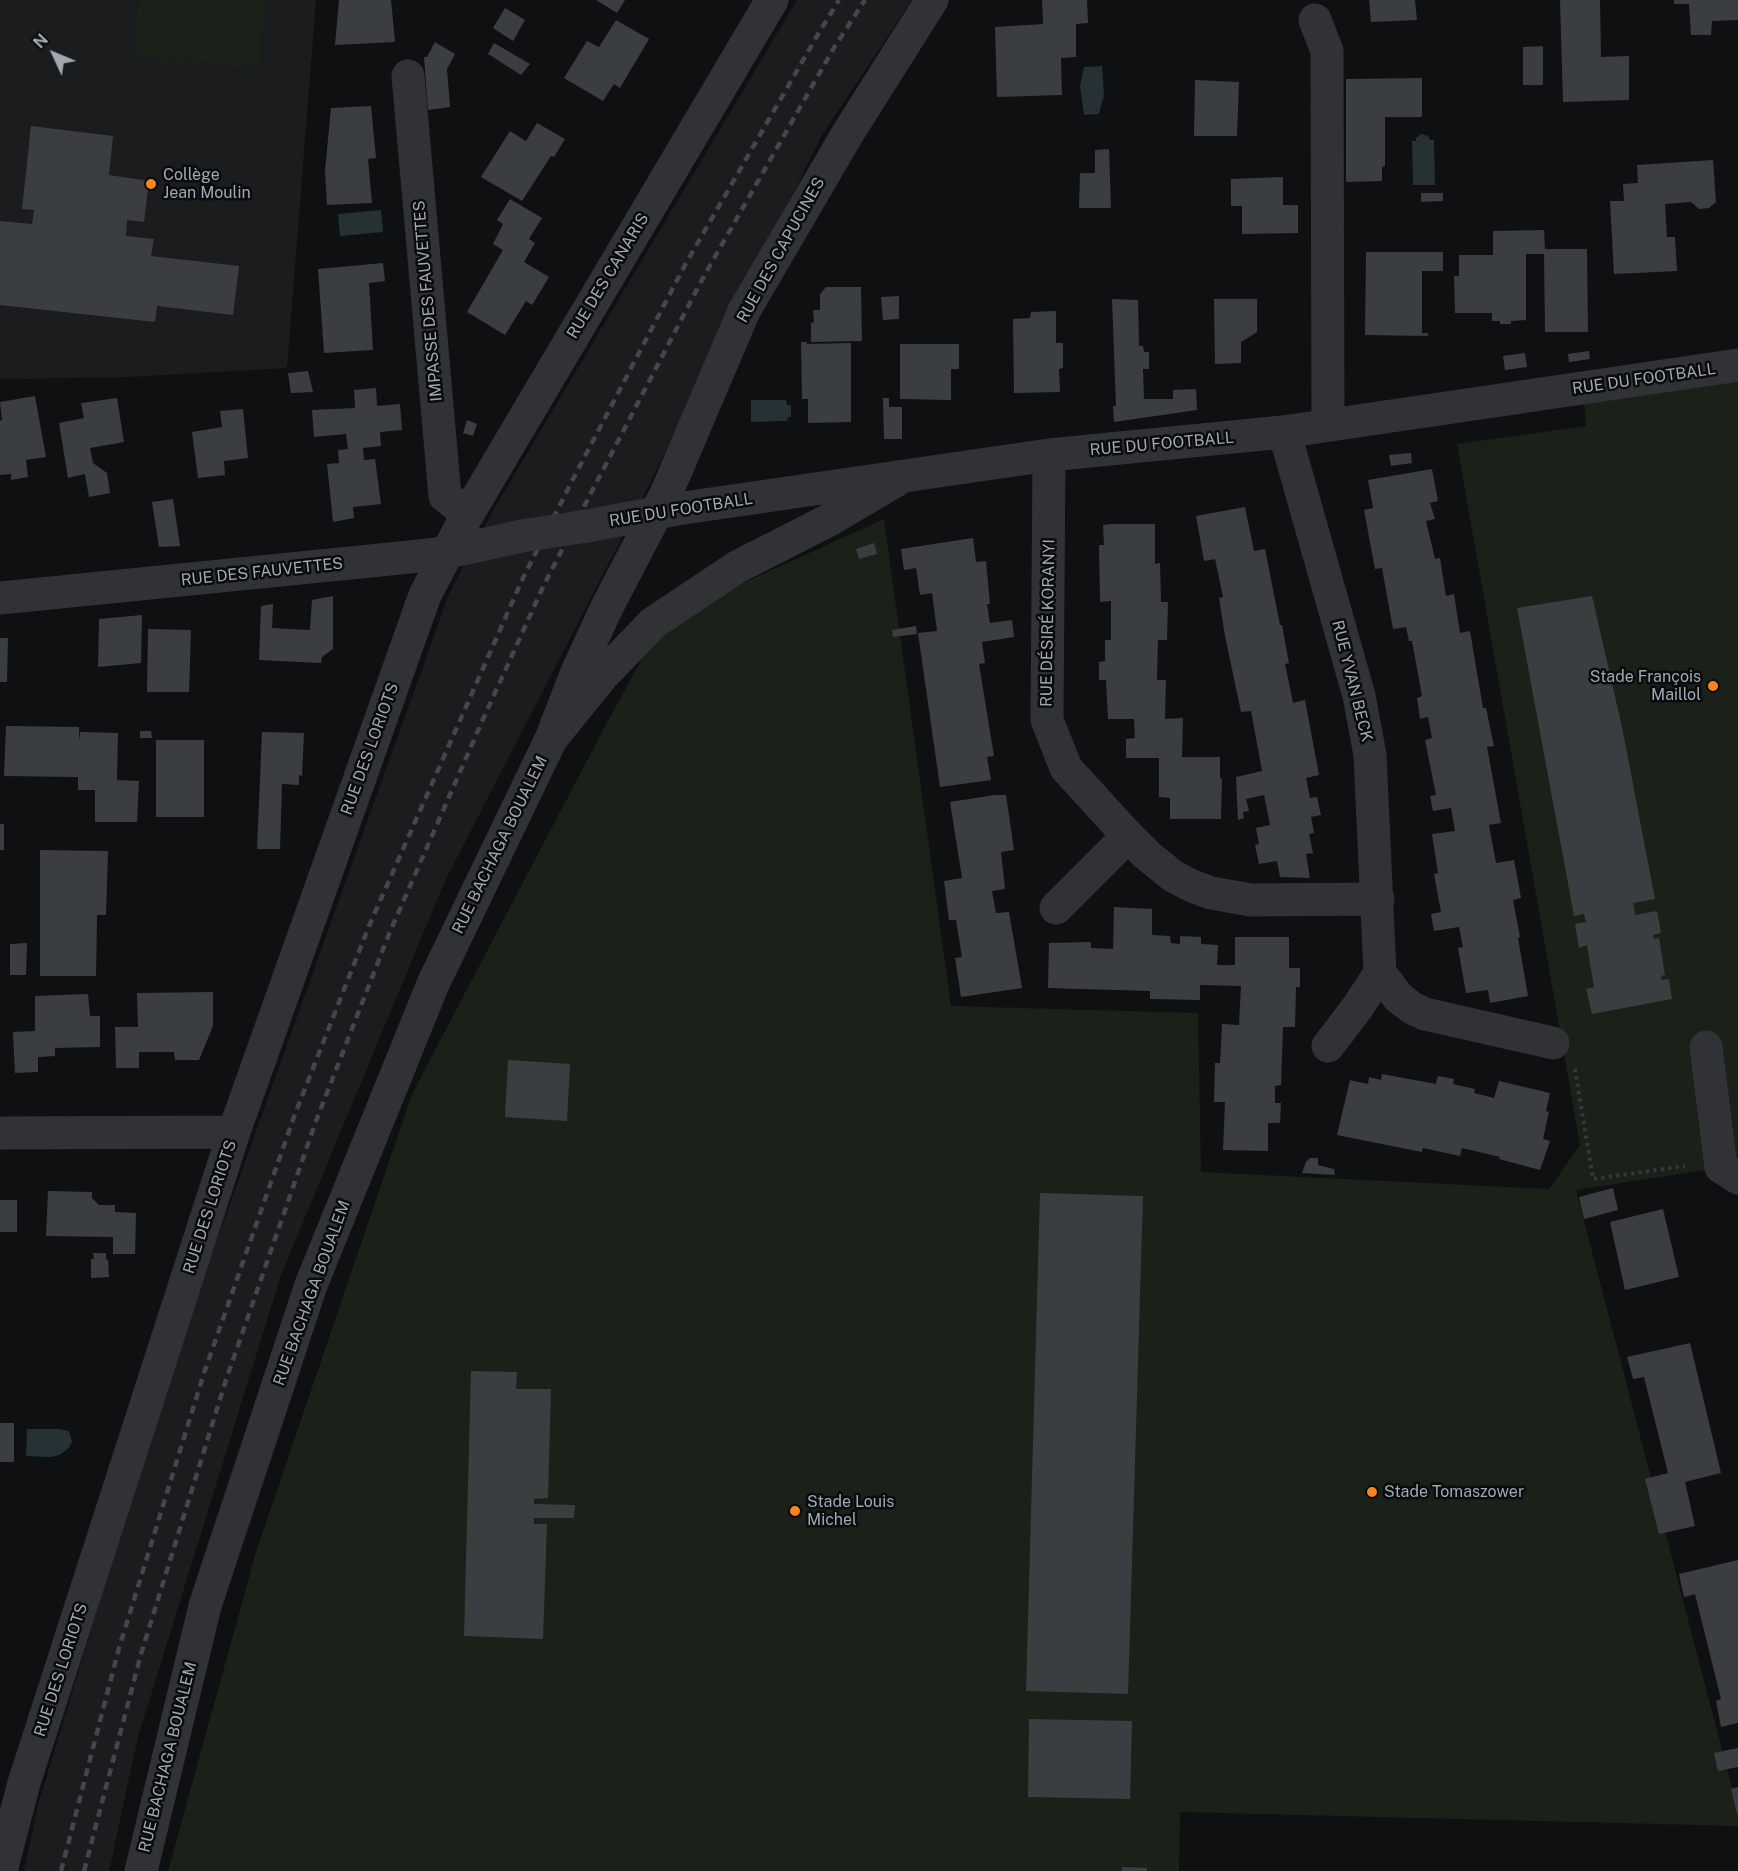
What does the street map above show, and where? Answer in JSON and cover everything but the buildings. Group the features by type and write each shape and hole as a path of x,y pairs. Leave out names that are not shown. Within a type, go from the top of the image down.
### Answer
{"street":[{"name":"RUE DES CANARIS","path":"446,553 772,0"},
{"name":"RUE DES CAPUCINES","path":"655,513 666,494 744,311 848,133 932,0"},
{"path":"1315,21 1327,51 1328,424"},
{"name":"IMPASSE DES FAUVETTES","path":"408,76 445,496 468,514"},
{"name":"RUE DU FOOTBALL","path":"522,536 655,513 1049,455 1282,432 1738,365"},
{"name":"RUE YVAN BECK","path":"1282,432 1289,448 1359,696 1370,755 1380,973"},
{"name":"RUE DÉSIRÉ KORANYI","path":"1049,455 1047,720 1066,768 1147,855 1173,876 1192,886 1211,893 1251,900 1378,898"},
{"name":"RUE BACHAGA BOUALEM","path":"551,739 603,675 653,623 737,567 831,519 902,477"},
{"name":"RUE BACHAGA BOUALEM","path":"141,1871 205,1606 311,1285 433,984 551,739 592,640 655,513"},
{"name":"RUE DES FAUVETTES","path":"0,598 446,553 522,536"},
{"name":"RUE DES LORIOTS","path":"1,1871 24,1783 234,1132 425,594 446,553"},
{"path":"1056,908 1128,836"},
{"path":"1328,1046 1380,973 1398,997 1412,1008 1425,1014 1553,1043"},
{"path":"1706,1047 1721,1167 1738,1178"},
{"path":"0,1133 234,1132"}],"path":[{"path":"1553,1043 1571,1048 1593,1179 1689,1166"}],"shaded area":[{"name":"Collège Jean Moulin","path":"0,0 316,0 287,368 130,377 0,379"},
{"path":"139,0 265,0 259,68 134,57"},
{"path":"797,0 912,0 822,135 651,481 445,881 281,1275 138,1737 109,1871 24,1871 38,1805 167,1379 449,594 491,514"},
{"path":"1102,66 1104,95 1099,114 1084,115 1080,86 1084,67"},
{"path":"1421,134 1434,140 1435,185 1413,185 1412,141 1416,141"},
{"path":"381,210 383,232 340,236 338,214"},
{"path":"1738,380 1738,1165 1576,1190 1738,1811 1738,1826 1180,1812 1179,1871 168,1871 256,1552 412,1094 603,730 664,619 884,519 951,1006 1198,1013 1201,1172 1549,1189 1580,1145 1457,444 1586,426 1584,400"},
{"path":"751,400 786,400 787,405 791,405 791,417 788,417 787,421 751,422"},
{"path":"27,1429 69,1431 72,1442 68,1449 59,1455 26,1456"}],"railway":[{"path":"61,1871 119,1648 204,1373 295,1114 369,926 523,578 572,481 685,265 839,0"},
{"path":"84,1871 141,1654 226,1380 316,1121 389,934 543,587 704,276 835,46 865,0"}],"place":[{"name":"Collège Jean Moulin","path":"151,184"},
{"name":"Stade François Maillol","path":"1713,686"},
{"name":"Stade Tomaszower","path":"1372,1492"},
{"name":"Stade Louis Michel","path":"795,1511"}]}
